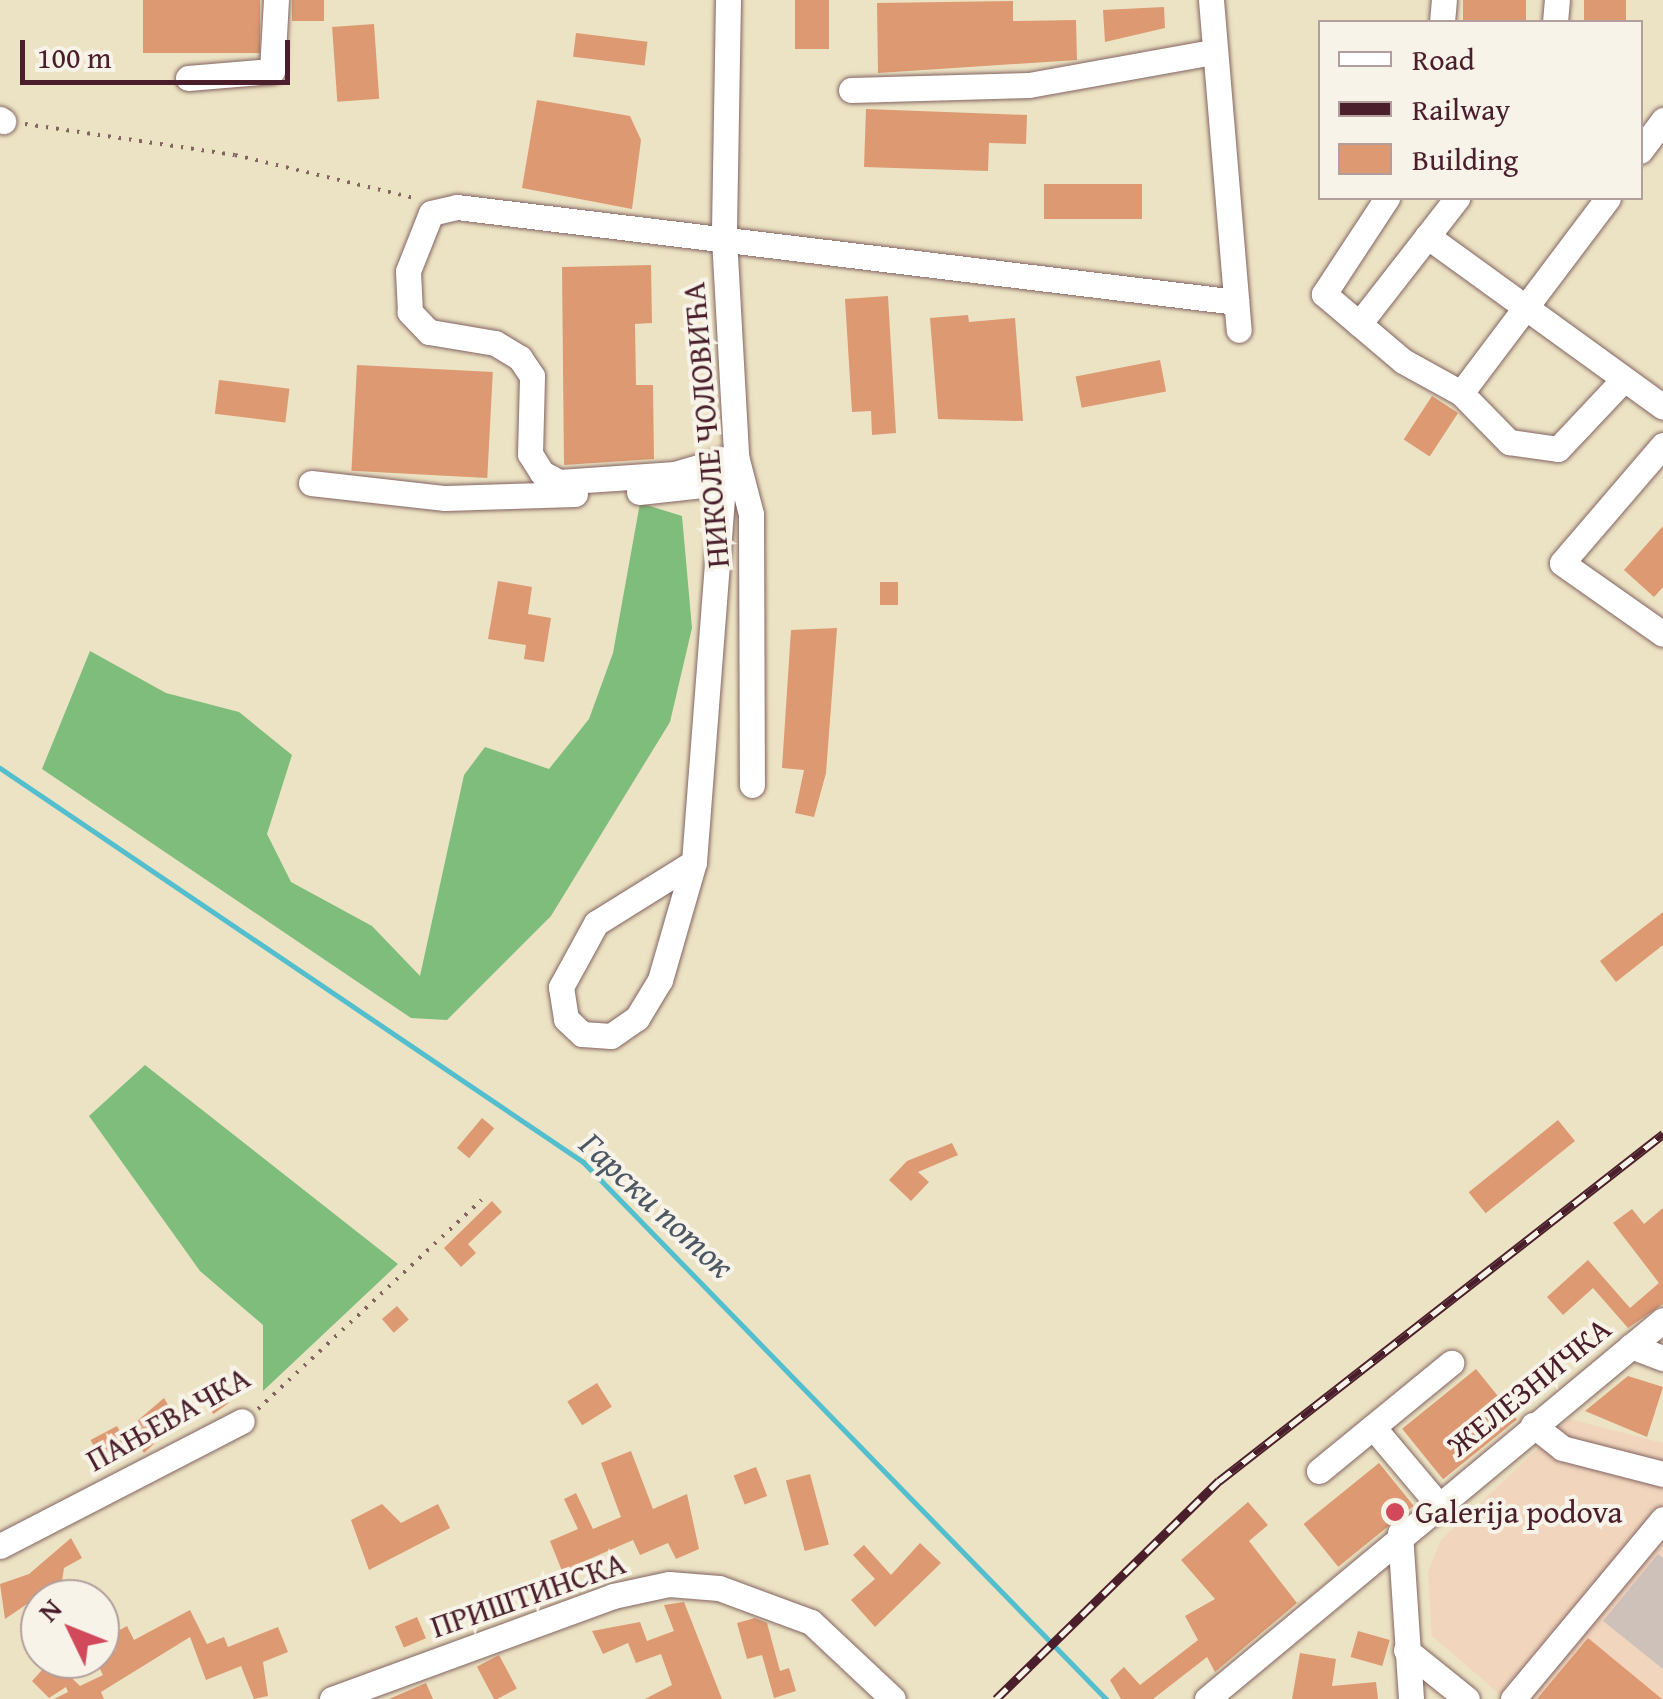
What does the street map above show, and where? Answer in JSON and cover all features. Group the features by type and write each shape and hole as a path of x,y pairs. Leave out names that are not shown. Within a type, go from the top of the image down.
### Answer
{"street":[{"path":"188,78 272,72 276,0"},
{"name":"НИКОЛЕ ЧОЛОВИЋА","path":"728,0 724,238 734,473 751,514 752,786"},
{"path":"1212,0 1213,52 1239,330"},
{"path":"851,90 1029,85 1213,52"},
{"path":"1643,147 1663,120"},
{"path":"1386,200 1324,283 1327,298 1462,393 1509,442 1547,452 1567,443 1624,379"},
{"path":"1359,324 1454,200"},
{"path":"1462,393 1606,200"},
{"path":"734,473 559,482 542,473 530,454 532,376 520,358 495,343 429,332 410,312 412,256 440,210 724,238 1236,302"},
{"path":"1427,236 1663,407"},
{"path":"1662,448 1562,563 1663,634"},
{"path":"310,482 488,499 734,473"},
{"path":"694,862 596,923 561,987 566,1018 582,1034 611,1036 637,1018 660,980 694,862 734,473"},
{"name":"ЖЕЛЕЗНИЧКА","path":"1207,1699 1400,1533 1663,1320"},
{"path":"1631,1346 1663,1358"},
{"path":"1320,1471 1450,1363"},
{"name":"ПАЊЕВАЧКА","path":"0,1546 242,1421"},
{"path":"1534,1425 1562,1448 1663,1474"},
{"path":"1372,1427 1437,1503"},
{"path":"1513,1699 1663,1519"},
{"path":"1400,1533 1411,1699"},
{"name":"ПРИШТИНСКА","path":"332,1699 613,1596 669,1584 719,1588 811,1622 894,1699"},
{"path":"1406,1650 1467,1699"}],"path":[{"path":"2,120 234,154 440,210"},
{"name":"ПАЊЕВАЧКА","path":"242,1421 480,1200"}],"shaded area":[{"path":"1569,1419 1663,1443 1663,1699 1505,1699 1432,1636 1428,1572 1441,1540"},
{"path":"1658,1554 1663,1558 1663,1669 1603,1621"}],"green space":[{"path":"640,503 682,516 692,628 670,722 551,916 447,1020 411,1018 42,769 90,651 166,693 239,712 292,755 267,834 291,882 372,926 420,976 464,775 485,747 549,769 589,719 613,653"},
{"path":"145,1065 398,1264 263,1391 263,1325 200,1271 89,1116"}],"building":[{"path":"143,0 260,0 260,53 143,53"},
{"path":"292,0 324,0 324,21 292,21"},
{"path":"795,0 829,0 829,49 795,49"},
{"path":"1463,0 1526,0 1526,20 1463,20"},
{"path":"1584,0 1626,0 1626,20 1584,20"},
{"path":"1013,1 1013,21 1076,20 1077,60 878,73 877,3"},
{"path":"1164,7 1165,28 1105,42 1103,10"},
{"path":"374,24 379,99 337,102 332,27"},
{"path":"576,33 647,42 645,66 573,57"},
{"path":"537,100 630,116 641,140 632,209 522,188"},
{"path":"866,109 1027,115 1026,144 989,143 988,171 864,167"},
{"path":"1044,184 1142,184 1142,219 1044,219"},
{"path":"651,265 652,323 635,324 636,385 653,385 654,459 564,465 562,267"},
{"path":"888,296 896,433 872,435 871,411 852,412 845,299"},
{"path":"968,315 969,322 1015,318 1023,421 938,419 930,318"},
{"path":"1160,360 1166,391 1082,408 1076,376"},
{"path":"357,365 493,372 487,478 351,471"},
{"path":"219,380 289,389 285,422 215,414"},
{"path":"1432,396 1458,413 1430,456 1404,440"},
{"path":"1663,526 1663,587 1654,597 1624,570"},
{"path":"498,581 532,587 528,614 551,618 544,662 524,659 526,645 488,639"},
{"path":"880,582 898,582 898,605 880,605"},
{"path":"837,628 826,773 814,817 795,813 804,770 782,768 791,630"},
{"path":"1663,912 1663,945 1616,982 1600,961"},
{"path":"482,1118 494,1128 469,1158 457,1148"},
{"path":"1558,1120 1575,1141 1486,1213 1469,1192"},
{"path":"952,1143 958,1155 918,1172 929,1182 911,1201 889,1180 907,1161"},
{"path":"492,1201 502,1212 468,1244 476,1253 461,1267 444,1248"},
{"path":"1663,1208 1663,1304 1628,1328 1593,1288 1563,1315 1547,1297 1588,1260 1630,1308 1659,1283 1613,1223 1632,1209 1644,1224"},
{"path":"397,1306 409,1320 394,1333 382,1319"},
{"path":"1476,1369 1517,1420 1443,1479 1402,1429"},
{"path":"1628,1376 1663,1387 1647,1437 1585,1411"},
{"path":"597,1383 612,1407 582,1425 567,1402"},
{"path":"216,1385 229,1403 214,1414 201,1396"},
{"path":"164,1398 178,1422 144,1453 129,1428"},
{"path":"117,1426 126,1443 99,1457 91,1440"},
{"path":"631,1451 653,1509 687,1494 699,1549 676,1559 668,1543 640,1555 633,1540 562,1571 550,1541 578,1529 564,1499 576,1493 593,1529 621,1517 601,1463"},
{"path":"1379,1463 1414,1506 1338,1567 1304,1524"},
{"path":"756,1467 767,1496 745,1505 734,1476"},
{"path":"810,1474 829,1545 805,1551 786,1480"},
{"path":"1248,1502 1268,1525 1249,1541 1297,1603 1215,1672 1207,1657 1153,1699 1121,1699 1110,1680 1124,1667 1140,1685 1198,1640 1185,1616 1215,1599 1181,1560"},
{"path":"382,1504 401,1523 438,1504 450,1528 369,1570 351,1520"},
{"path":"71,1538 82,1558 64,1568 62,1579 20,1579 20,1609 5,1619 0,1584 29,1574"},
{"path":"920,1543 941,1563 875,1627 851,1600 875,1579 853,1555 864,1545 891,1575"},
{"path":"684,1602 722,1699 645,1699 672,1685 661,1654 636,1663 628,1643 603,1654 592,1631 640,1622 647,1641 674,1631 664,1605"},
{"path":"190,1610 207,1644 224,1637 228,1647 278,1627 288,1652 263,1662 268,1696 254,1699 241,1666 206,1680 190,1637 101,1692 104,1699 54,1699 68,1692 66,1687 49,1698 32,1681 73,1679 80,1686 95,1679 120,1679 120,1630 127,1626 134,1640"},
{"path":"417,1617 426,1638 404,1648 395,1626"},
{"path":"755,1618 767,1623 780,1671 789,1668 796,1691 774,1698 762,1655 747,1659 737,1623"},
{"path":"1358,1631 1390,1640 1382,1666 1351,1657"},
{"path":"1588,1638 1662,1699 1537,1699"},
{"path":"1300,1653 1336,1659 1332,1686 1376,1682 1378,1699 1292,1699"},
{"path":"499,1655 517,1689 494,1699 477,1667"},
{"path":"426,1683 433,1699 389,1699"}],"waterway":[{"name":"Гарски поток","path":"0,768 583,1162 1106,1699"}],"railway":[{"path":"996,1699 1219,1481 1663,1134"}],"place":[{"name":"Galerija podova","path":"1395,1512"}]}
